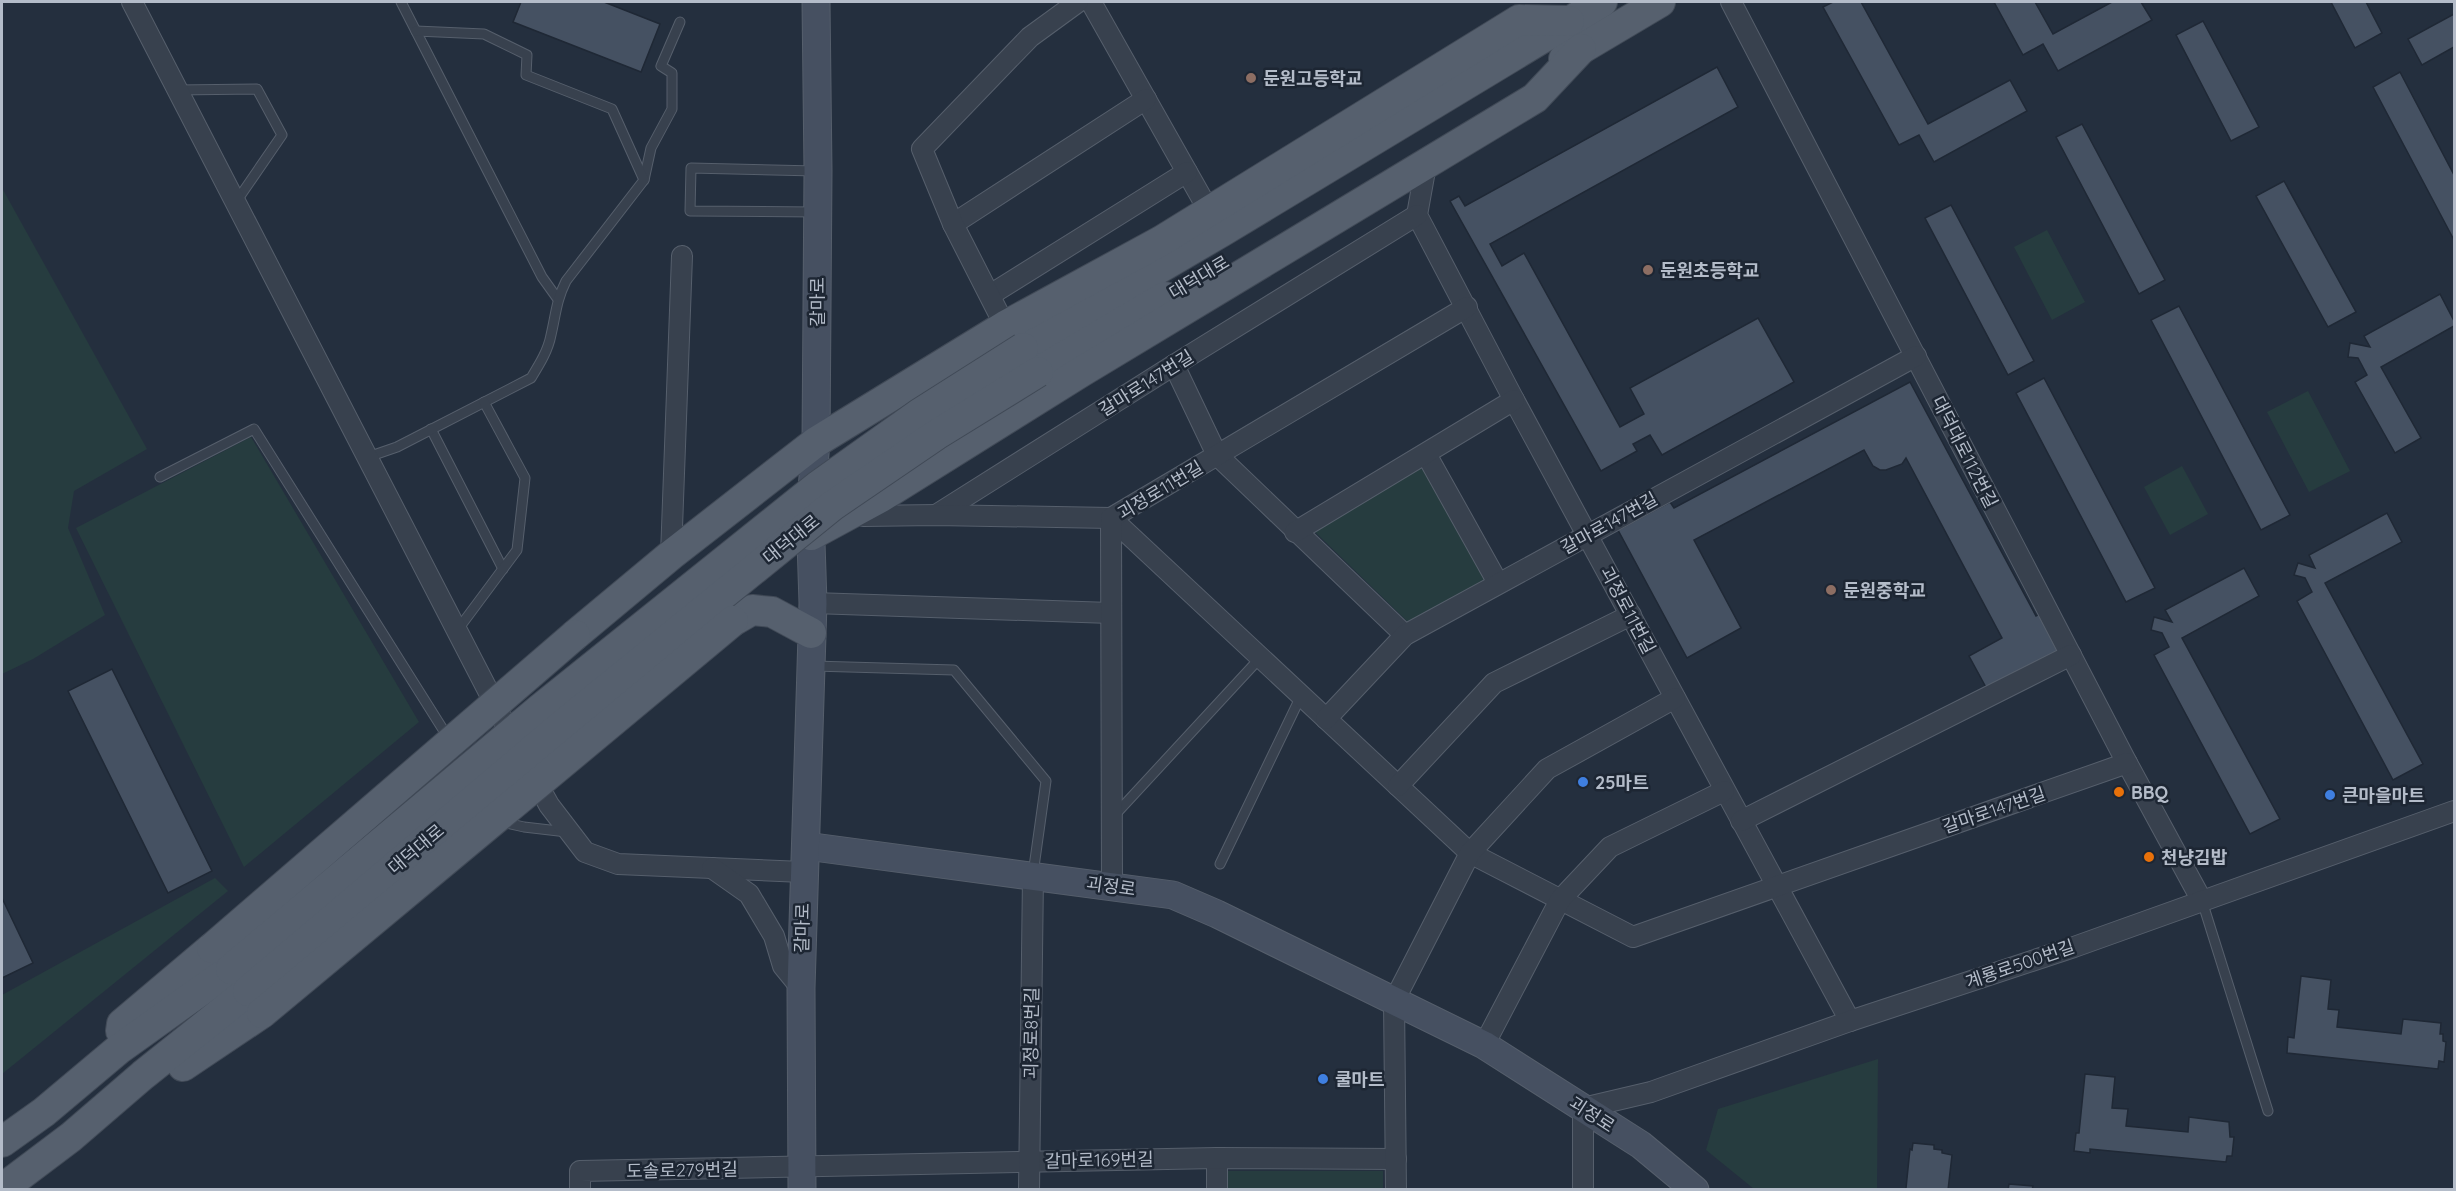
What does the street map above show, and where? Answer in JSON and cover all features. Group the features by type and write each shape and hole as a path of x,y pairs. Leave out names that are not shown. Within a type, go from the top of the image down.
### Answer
{"main road":[{"name":"갈마로","path":"802,1179 801,988 809,666 813,603 810,512 816,442 818,171 816,2"},
{"name":"대덕대로","path":"2,1189 71,1137 143,1075 238,980 560,727 832,506 936,435 1022,349 1602,2"},
{"name":"대덕대로","path":"1022,349 1581,48 1660,2"},
{"path":"238,980 576,635 672,555 816,442 1022,349 1161,241 1519,20 1569,21"},
{"path":"811,535 881,497 1101,360 1535,98 1581,48"},
{"path":"1357,148 1406,88"},
{"path":"238,980 733,621 752,610 772,612 811,633"},
{"name":"괴정로","path":"804,859 1033,876 1173,895 1217,914 1484,1045 1641,1145 1695,1190"},
{"name":"대덕대로","path":"2,1142 44,1112 119,1049 238,980"}],"street":[{"path":"132,2 456,632 549,805 567,832 585,852 618,864 712,868 804,859"},
{"path":"1022,349 990,296 953,224 922,149 1030,37 1078,2"},
{"path":"1091,2 1209,211"},
{"name":"대덕대로112번길","path":"1731,2 2127,764 2202,901"},
{"path":"953,224 1146,99"},
{"path":"1417,215 1426,165"},
{"path":"990,296 1187,172"},
{"name":"갈마로147번길","path":"936,515 1417,215"},
{"name":"괴정로11번길","path":"1417,215 1724,791 1850,1021"},
{"path":"672,555 682,256"},
{"name":"괴정로11번길","path":"1112,886 1111,518 1467,307"},
{"name":"갈마로147번길","path":"1326,719 1404,635 1916,356"},
{"path":"1174,365 1217,455 1404,635"},
{"path":"1295,532 1514,400"},
{"path":"1426,454 1498,584"},
{"path":"863,516 1111,518"},
{"name":"갈마로147번길","path":"1111,518 1470,854 1633,937 2127,764"},
{"path":"813,603 1111,614"},
{"path":"1398,786 1494,684 1630,615"},
{"path":"1741,822 2071,655"},
{"path":"1396,1190 1394,1001 1470,854 1546,769 1675,698"},
{"path":"1484,1045 1560,900 1610,847 1724,791"},
{"name":"계룡로500번길","path":"1583,1108 1651,1092 1850,1021 2074,946 2454,811"},
{"path":"712,868 749,894 774,936 783,966 801,988"},
{"name":"괴정로8번길","path":"1029,1190 1033,876"},
{"path":"1583,1108 1583,1190"},
{"path":"1217,1158 1217,1190"},
{"name":"갈마로169번길","path":"802,1179 1029,1161 1217,1158 1396,1159"},
{"name":"도솔로279번길","path":"580,1190 580,1171 802,1179"}],"lane":[{"path":"401,2 542,277 557,298"},
{"path":"368,457 397,447 531,378 543,359 551,337 557,298 566,281 644,180 651,148 672,109 672,73 661,66 680,22"},
{"path":"416,31 484,34 527,55 526,75 612,109 644,180"},
{"path":"177,90 257,89 282,135 236,202"},
{"path":"817,212 690,211 691,168 818,171"},
{"path":"456,632 517,550 525,478 484,402"},
{"path":"160,477 254,429 457,752"},
{"path":"432,429 503,569"},
{"path":"1112,819 1260,658"},
{"path":"809,666 954,670 1046,781 1033,876"},
{"path":"1220,864 1301,696"},
{"path":"464,762 489,802"},
{"path":"495,812 502,822 567,832"},
{"path":"2202,901 2268,1111"}],"green space":[{"path":"2,188 147,449 74,491 68,528 105,615 33,659 2,674"},
{"path":"2047,230 2085,302 2052,320 2014,247"},
{"path":"2308,391 2350,471 2309,492 2267,412"},
{"path":"251,437 419,722 244,867 76,528"},
{"path":"1421,466 1487,579 1410,624 1312,529"},
{"path":"2182,466 2208,514 2170,535 2144,487"},
{"path":"215,878 228,891 2,1074 2,995"},
{"path":"1878,1059 1877,1189 1754,1189 1706,1150 1718,1109"},
{"path":"1227,1171 1383,1171 1383,1189 1227,1189"}],"building":[{"path":"521,2 604,2 660,24 641,72 513,22"},
{"path":"1833,2 1861,2 1928,124 2010,80 2027,111 1934,162 1919,135 1899,145 1823,7"},
{"path":"1994,2 2035,2 2053,34 2112,2 2141,2 2152,20 2058,71 2043,44 2023,55"},
{"path":"2331,2 2366,2 2382,33 2355,48"},
{"path":"2454,14 2454,47 2422,65 2408,39"},
{"path":"2203,21 2259,127 2231,141 2176,35"},
{"path":"1717,67 1738,107 1490,244 1502,266 1524,253 1620,427 1644,414 1630,388 1758,318 1794,382 1662,455 1650,435 1633,444 1637,451 1601,471 1450,201 1459,196 1465,206"},
{"path":"2400,72 2454,175 2454,240 2373,87"},
{"path":"2082,124 2165,280 2139,294 2056,137"},
{"path":"2284,181 2356,312 2328,327 2256,196"},
{"path":"1951,205 2034,361 2008,375 1925,218"},
{"path":"2440,294 2454,321 2454,326 2381,367 2421,438 2395,453 2355,382 2367,375 2358,358 2348,357 2350,343 2370,347 2364,336"},
{"path":"2179,306 2290,515 2261,530 2151,320"},
{"path":"2044,378 2155,588 2126,602 2016,393"},
{"path":"1910,382 2036,616 2045,611 2065,650 1988,691 1969,656 2002,638 1906,458 1902,464 1880,470 1873,466 1864,450 1694,540 1741,628 1687,658 1618,530 1670,502 1674,508"},
{"path":"2387,513 2402,542 2325,583 2423,764 2393,780 2297,601 2312,592 2305,578 2294,575 2298,563 2315,568 2309,555"},
{"path":"2244,568 2259,596 2182,638 2280,819 2250,834 2154,655 2169,647 2162,633 2151,630 2154,617 2172,622 2165,610"},
{"path":"112,669 212,871 168,893 68,691"},
{"path":"2,898 33,963 2,978"},
{"path":"2301,976 2331,980 2328,1009 2339,1010 2337,1027 2401,1034 2403,1019 2441,1023 2440,1034 2443,1034 2443,1041 2446,1042 2444,1062 2439,1061 2438,1069 2287,1053 2288,1037 2294,1038"},
{"path":"2085,1074 2115,1077 2112,1108 2128,1109 2126,1126 2188,1132 2189,1117 2229,1122 2230,1137 2234,1137 2232,1156 2227,1156 2226,1162 2090,1149 2090,1153 2074,1151 2076,1133 2079,1133"},
{"path":"1913,1143 1934,1145 1934,1149 1952,1155 1948,1190 1903,1190 1906,1188 1910,1149 1912,1150"},
{"path":"2009,1184 2033,1186 2032,1190 2008,1190"}],"place":[{"name":"둔원고등학교","path":"1251,78"},
{"name":"둔원초등학교","path":"1648,270"},
{"name":"둔원중학교","path":"1831,590"},
{"name":"25마트","path":"1583,782"},
{"name":"BBQ","path":"2119,792"},
{"name":"큰마을마트","path":"2330,795"},
{"name":"천냥김밥","path":"2149,857"},
{"name":"쿨마트","path":"1323,1079"}]}
